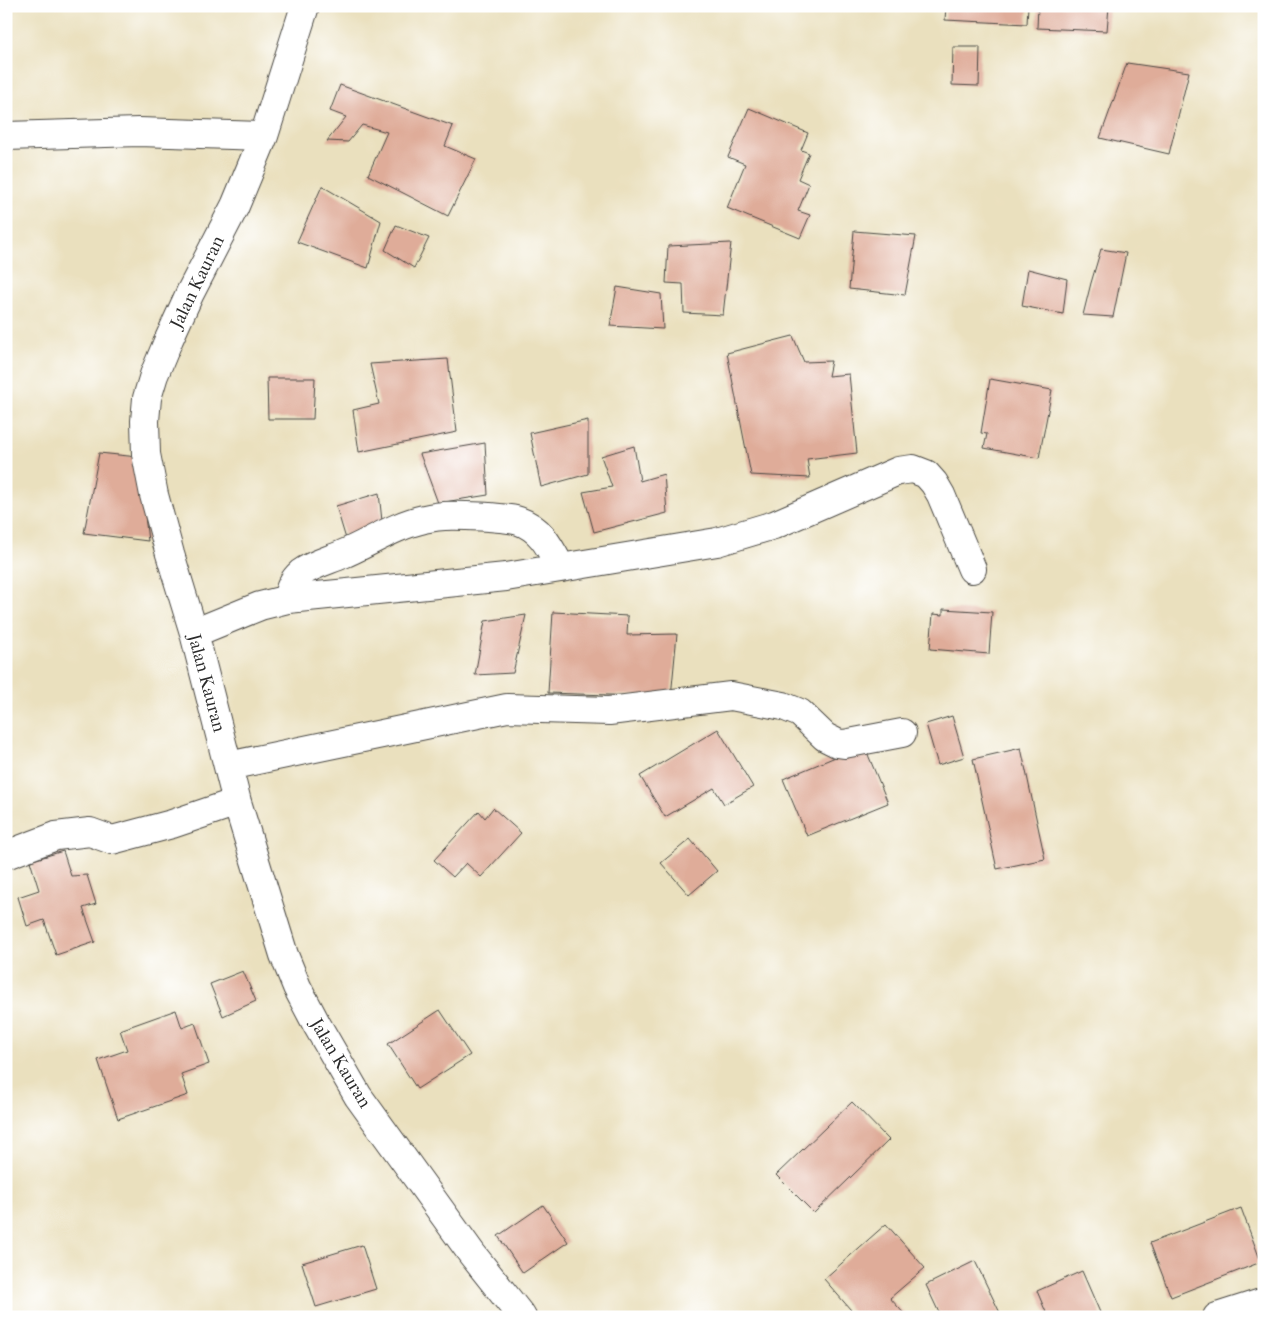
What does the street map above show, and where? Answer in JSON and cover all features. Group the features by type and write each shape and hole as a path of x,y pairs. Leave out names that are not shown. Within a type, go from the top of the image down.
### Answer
{"street":[{"name":"Jalan Kauran","path":"305,6 264,136 235,206 190,293 154,375 147,398 145,421 146,454 154,495 194,633 237,802 284,955 297,987 358,1096 472,1254 522,1317"},
{"path":"6,136 140,132 264,136"},
{"path":"194,633 260,606 288,599 506,577 716,542 774,525 898,470 913,469 926,474 934,483 941,495 972,569"},
{"path":"288,599 294,580 302,572 406,524 425,518 456,515 518,520 532,527 544,537 561,568"},
{"path":"228,766 507,708 609,711 730,696 783,706 800,713 825,737 837,743 844,744 902,733"},
{"path":"6,855 56,836 90,832 112,840 172,824 237,802"},
{"path":"1217,1317 1264,1302"}],"building":[{"path":"946,6 1028,6 1027,24 945,20"},
{"path":"1038,6 1109,6 1107,31 1037,28"},
{"path":"953,47 980,47 979,86 952,85"},
{"path":"1127,63 1189,72 1169,154 1100,138"},
{"path":"340,85 453,126 445,146 476,159 448,216 368,175 387,132 362,125 348,142 327,141 346,117 330,111"},
{"path":"749,108 808,133 801,150 809,153 798,179 809,184 798,211 810,215 800,238 727,208 745,164 728,157"},
{"path":"322,186 381,221 368,268 297,242"},
{"path":"396,225 429,238 414,268 385,250"},
{"path":"854,231 916,236 905,295 849,289"},
{"path":"731,243 723,315 684,313 683,284 666,283 668,246"},
{"path":"1101,249 1126,253 1113,317 1083,315"},
{"path":"1028,269 1067,279 1063,314 1022,306"},
{"path":"617,287 661,294 663,329 610,326"},
{"path":"793,336 804,362 831,361 828,376 849,374 857,453 807,459 810,478 751,475 727,353"},
{"path":"448,359 457,432 359,452 353,410 379,404 370,364"},
{"path":"267,378 315,378 313,419 268,419"},
{"path":"990,379 1052,390 1039,458 984,448 987,434 981,433"},
{"path":"588,420 588,474 541,487 530,433"},
{"path":"485,443 488,495 438,503 420,454"},
{"path":"634,446 640,481 664,474 667,513 594,532 583,492 612,487 601,456"},
{"path":"99,453 138,457 148,541 84,533"},
{"path":"379,493 382,521 346,539 336,506"},
{"path":"943,609 992,612 989,654 930,649 933,614 943,615"},
{"path":"553,612 628,616 627,635 677,634 671,697 548,693"},
{"path":"526,615 513,673 475,675 485,621"},
{"path":"952,716 964,757 938,765 926,724"},
{"path":"718,729 753,787 724,804 714,788 665,817 640,776"},
{"path":"864,745 888,803 807,836 783,779"},
{"path":"1021,748 1045,859 997,869 973,759"},
{"path":"493,808 521,833 481,877 466,863 453,877 434,860 479,811 485,818"},
{"path":"690,839 717,871 689,895 661,863"},
{"path":"63,851 71,876 87,875 96,904 83,908 95,942 56,955 44,920 27,926 18,897 39,890 30,861"},
{"path":"243,971 256,1001 223,1016 210,984"},
{"path":"176,1010 182,1028 195,1023 209,1064 181,1074 188,1095 118,1119 98,1060 127,1050 120,1030"},
{"path":"440,1010 470,1055 417,1089 388,1044"},
{"path":"852,1102 889,1140 814,1213 776,1175"},
{"path":"543,1205 568,1242 523,1273 498,1236"},
{"path":"1241,1208 1261,1262 1171,1297 1150,1243"},
{"path":"886,1224 925,1268 890,1298 907,1317 857,1317 824,1279"},
{"path":"362,1245 376,1289 316,1307 302,1263"},
{"path":"975,1261 1002,1317 941,1317 926,1285"},
{"path":"1082,1271 1102,1317 1048,1317 1037,1291"}]}
